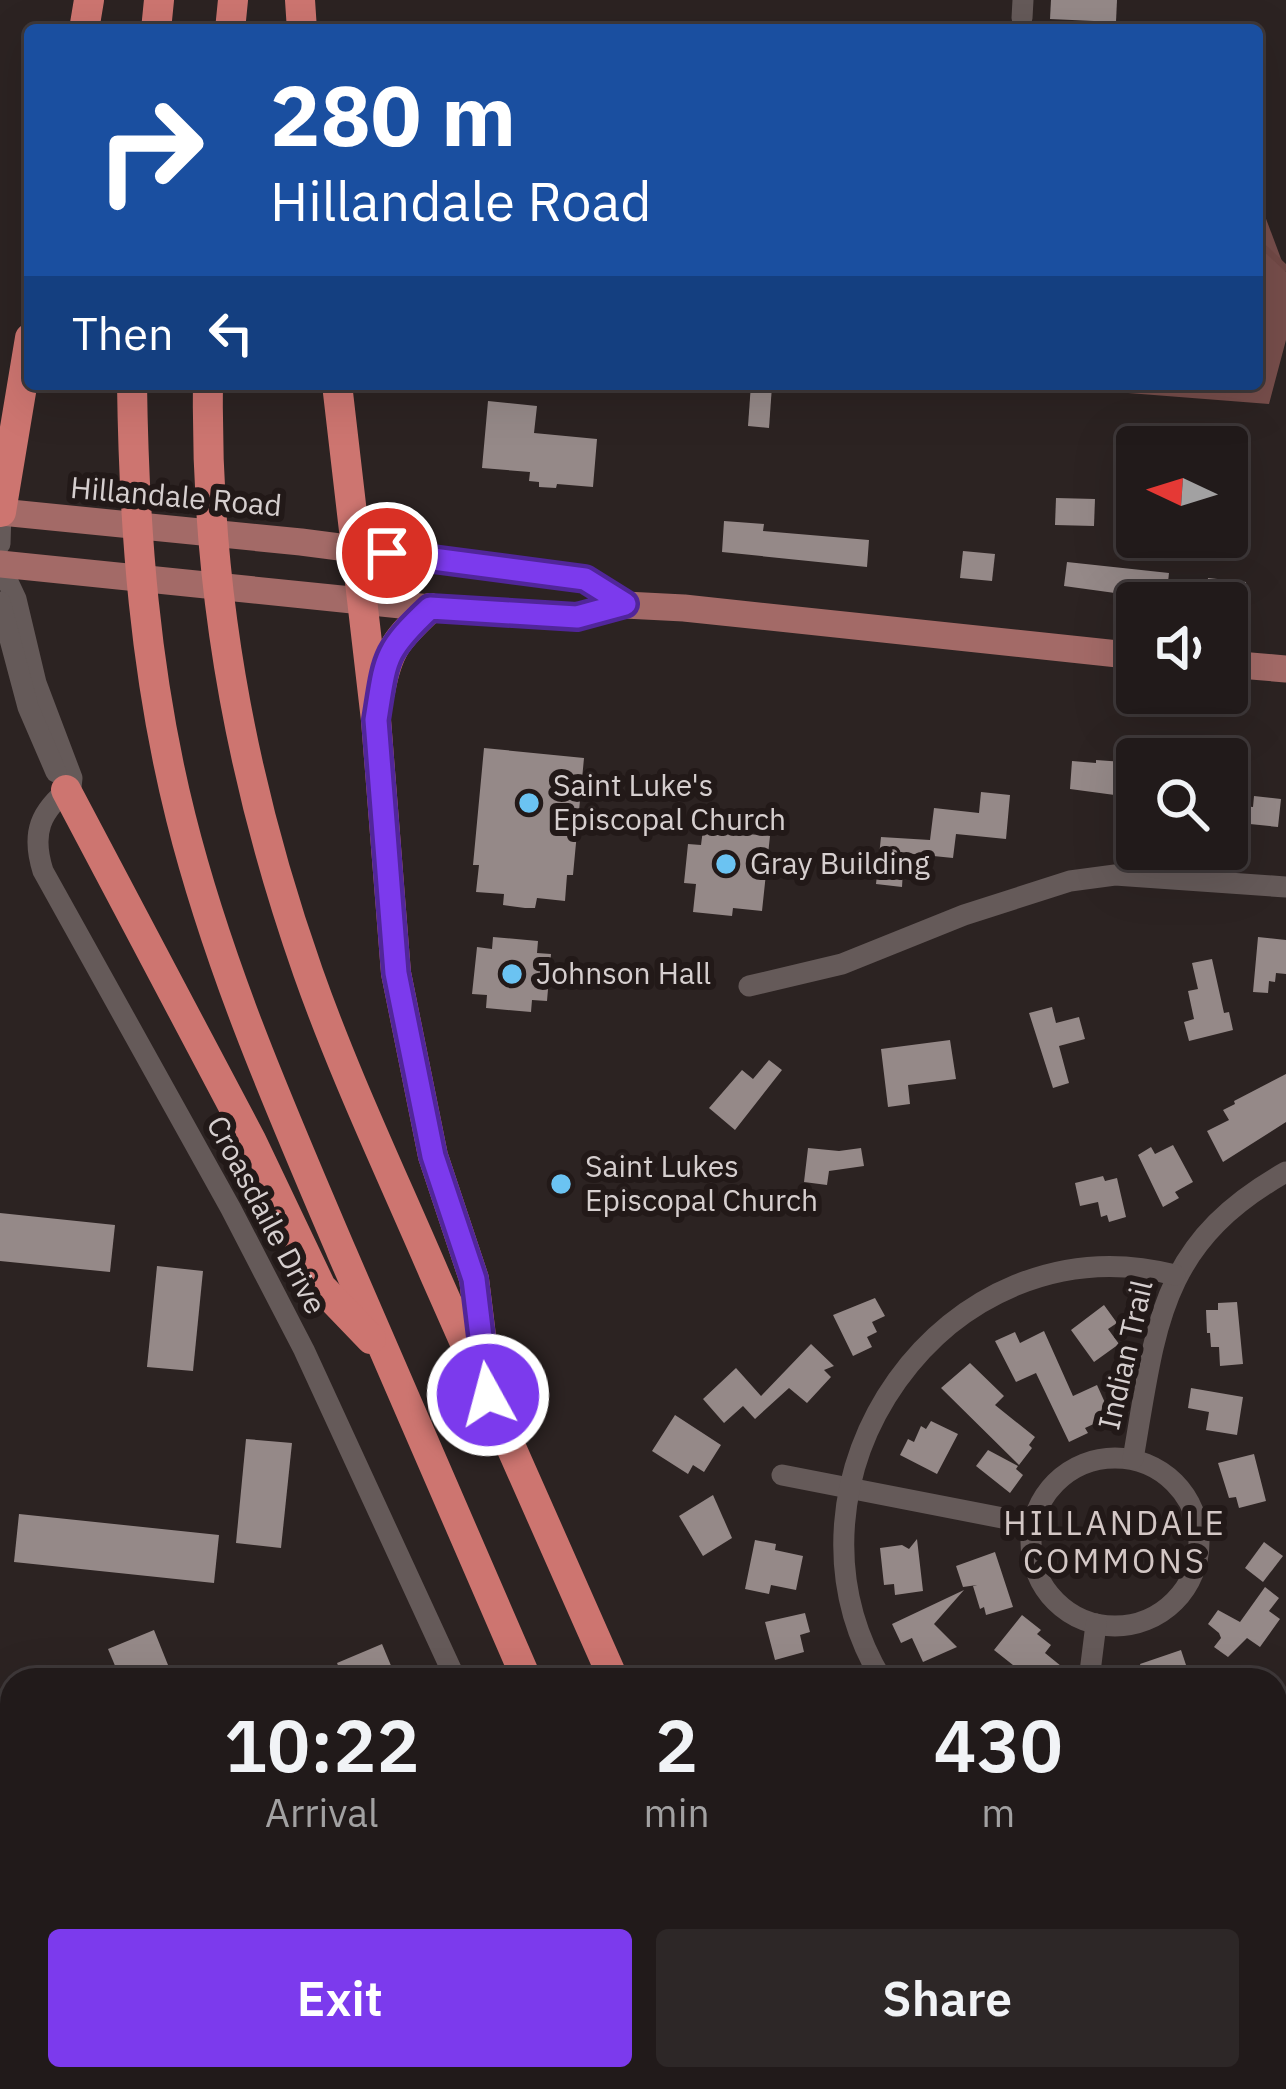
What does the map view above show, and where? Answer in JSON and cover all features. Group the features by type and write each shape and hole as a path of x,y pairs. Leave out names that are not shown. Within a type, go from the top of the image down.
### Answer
{"highway":[{"path":"0,512 24,373"},
{"path":"132,390 140,572 161,728 207,911 251,1038 522,1668"},
{"path":"208,390 209,496 220,620 238,728 269,854 344,1069 609,1668"},
{"path":"338,390 376,720 396,973 433,1156 474,1279 488,1395"},
{"path":"376,720 390,650 430,608"},
{"path":"67,790 251,1140 321,1287 386,1354"}],"main road":[{"name":"Hillandale Road","path":"0,512 301,542 585,579 625,604"},
{"name":"Hillandale Road","path":"0,565 430,608 577,617 625,604 1116,654"},
{"path":"1248,666 1286,669"}],"street":[{"path":"0,512 0,544"},
{"path":"0,565 16,599 47,718 69,768 72,784 67,790 37,734 0,602"},
{"name":"Croasdaile Drive","path":"67,790 46,808 37,830 43,871 304,1350 450,1668"},
{"path":"749,986 842,964 964,915 1070,881 1115,875 1286,887"},
{"name":"Indian Trail","path":"1133,1459 1152,1350 1175,1275 1227,1210 1286,1172"},
{"path":"876,1668 850,1599 846,1529 850,1489 865,1433 901,1372 961,1316 1010,1286 1063,1269 1113,1264 1175,1275"},
{"name":"Indian Trail","path":"1033,1524 1048,1490 1078,1466 1107,1458 1151,1465 1181,1488 1197,1522 1198,1560 1181,1594 1152,1618 1134,1624 1096,1624"},
{"path":"782,1475 1033,1524 1031,1543 1039,1579 1063,1608 1096,1624 1090,1668"}],"shaded area":[{"path":"1263,211 1286,272 1286,340 1269,404 1089,390 1263,390"}],"building":[{"path":"1051,0 1117,0 1116,22 1050,19"},
{"path":"751,390 772,390 769,428 748,426"},
{"path":"488,401 537,406 534,433 597,439 593,487 539,487 539,482 529,481 530,472 482,468"},
{"path":"1056,498 1095,499 1094,526 1055,525"},
{"path":"724,521 764,524 763,531 869,540 867,567 722,552"},
{"path":"963,551 995,554 992,581 960,578"},
{"path":"1067,562 1169,573 1168,582 1116,582 1116,593 1064,586"},
{"name":"Saint Luke's Episcopal Church","path":"484,748 584,758 573,875 567,875 565,901 537,898 535,908 525,908 503,905 504,894 476,892 479,865 473,865"},
{"path":"1072,761 1116,761 1116,795 1070,789"},
{"path":"981,792 1010,795 1006,839 956,834 953,858 904,853 902,887 876,884 881,837 930,840 934,808 979,813"},
{"path":"1254,796 1281,799 1278,827 1248,824 1248,807 1253,807"},
{"name":"Gray Building","path":"704,822 738,826 738,833 770,836 762,911 733,908 732,916 693,912 696,884 684,883 688,844 701,845"},
{"name":"Johnson Hall","path":"493,937 538,941 537,953 551,954 547,1001 532,1000 531,1012 486,1008 487,995 472,994 477,947 492,949"},
{"path":"1258,937 1286,940 1286,974 1276,973 1268,993 1253,992"},
{"path":"1212,959 1224,1013 1229,1012 1233,1030 1189,1041 1184,1022 1194,1019 1188,991 1198,989 1192,963"},
{"path":"1052,1007 1056,1023 1079,1017 1085,1039 1059,1046 1069,1083 1053,1088 1029,1013"},
{"path":"950,1040 956,1079 908,1085 910,1104 888,1107 881,1049"},
{"path":"769,1060 782,1070 735,1130 709,1108 742,1070 753,1079"},
{"path":"1286,1074 1286,1122 1223,1162 1207,1131 1229,1120 1223,1110 1234,1101"},
{"path":"1173,1145 1193,1182 1175,1192 1179,1198 1163,1207 1138,1155 1151,1147 1155,1154"},
{"path":"808,1148 861,1148 864,1166 829,1171 827,1185 804,1182"},
{"path":"1103,1176 1105,1181 1117,1178 1126,1217 1109,1222 1107,1215 1101,1217 1098,1202 1080,1206 1075,1183"},
{"path":"0,1213 115,1225 110,1272 0,1261"},
{"path":"157,1266 203,1271 193,1371 147,1367"},
{"path":"875,1298 885,1316 872,1322 877,1332 867,1337 872,1347 853,1356 833,1315"},
{"path":"1237,1302 1243,1364 1220,1366 1219,1347 1211,1347 1207,1333 1206,1310 1218,1310 1218,1303"},
{"path":"1104,1305 1117,1323 1108,1329 1119,1344 1094,1362 1071,1330"},
{"path":"1044,1331 1073,1396 1097,1385 1111,1416 1069,1442 1036,1373 1016,1382 995,1341 1015,1332 1020,1343"},
{"path":"811,1344 834,1366 824,1370 831,1377 807,1403 789,1388 755,1419 743,1406 724,1423 703,1399 736,1368 761,1396"},
{"path":"970,1363 1004,1396 995,1405 1035,1437 1019,1465 941,1388"},
{"path":"1191,1388 1243,1397 1237,1435 1206,1430 1209,1412 1188,1408"},
{"path":"675,1415 721,1445 704,1472 693,1465 688,1474 652,1451"},
{"path":"931,1421 958,1434 937,1474 900,1455 908,1439 914,1442 921,1426 926,1429"},
{"path":"246,1439 292,1443 281,1548 236,1543"},
{"path":"988,1450 1018,1466 1023,1475 1010,1493 976,1466"},
{"path":"1254,1454 1266,1501 1239,1508 1236,1497 1229,1498 1218,1463"},
{"path":"713,1495 732,1538 703,1556 679,1516"},
{"path":"19,1514 219,1535 214,1583 14,1562"},
{"path":"917,1539 923,1591 895,1595 894,1584 884,1585 880,1548 902,1545 909,1549"},
{"path":"755,1540 803,1556 796,1590 771,1585 769,1594 745,1589"},
{"path":"1264,1542 1283,1556 1263,1582 1245,1568"},
{"path":"995,1552 1013,1607 986,1615 973,1586 977,1585 963,1587 956,1566"},
{"path":"1265,1587 1279,1598 1269,1611 1280,1619 1260,1647 1247,1638 1228,1657 1214,1647 1221,1638 1208,1624 1218,1610 1240,1622"},
{"path":"964,1590 934,1624 957,1647 923,1662 912,1638 901,1643 892,1624"},
{"path":"805,1613 810,1632 800,1635 804,1652 775,1660 765,1622"},
{"path":"1022,1615 1041,1630 1037,1634 1051,1645 1045,1653 1061,1666 1017,1668 994,1650"},
{"path":"154,1630 169,1668 116,1668 108,1649"},
{"path":"382,1644 392,1668 339,1668 337,1663"},
{"path":"1181,1650 1187,1668 1141,1668 1140,1664"}],"waterway":[{"path":"1263,247 1286,268"}],"place":[{"name":"Saint Luke's Episcopal Church","path":"529,803"},
{"name":"Gray Building","path":"726,864"},
{"name":"Johnson Hall","path":"512,974"},
{"name":"Saint Lukes Episcopal Church","path":"561,1184"}],"district":[{"name":"HILLANDALE COMMONS","path":"1115,1542"}],"route":[{"path":"387,553 585,579 625,604 577,617 430,608 395,642 381,687 376,720 396,973 433,1156 474,1279 488,1395"}]}
